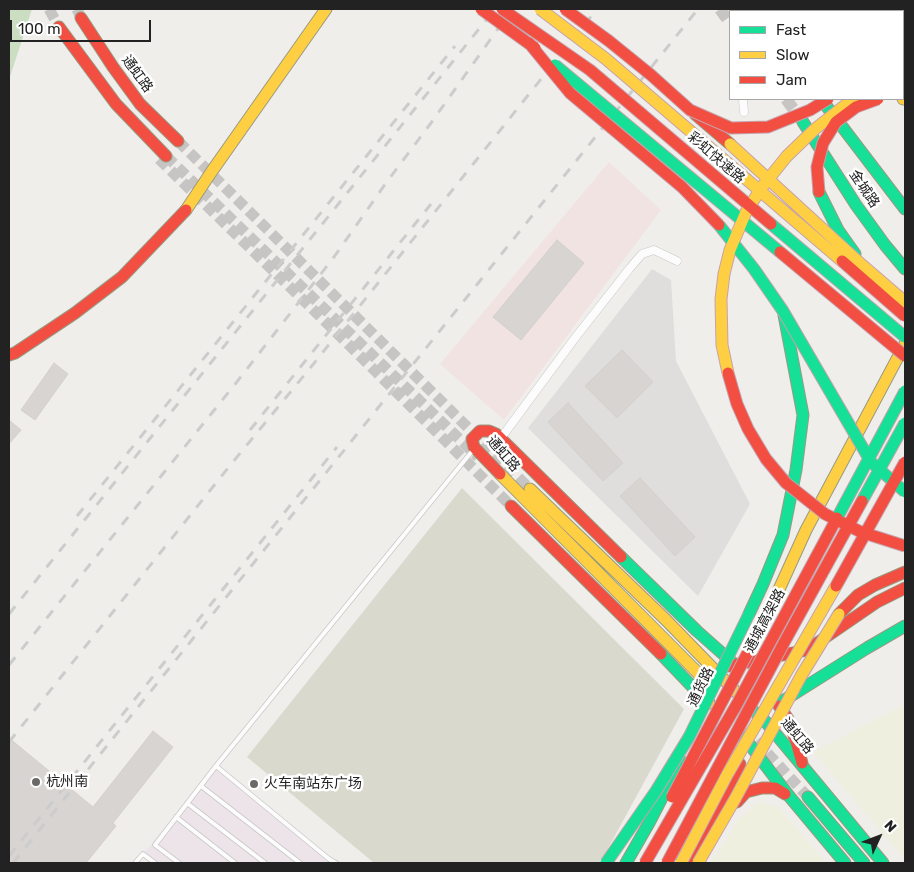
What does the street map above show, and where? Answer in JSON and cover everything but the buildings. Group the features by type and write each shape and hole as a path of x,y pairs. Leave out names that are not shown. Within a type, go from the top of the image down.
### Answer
{"main road":[{"path":"9,355 75,313 122,277 184,214 326,9"},
{"path":"481,9 528,43 905,356"},
{"name":"彩虹快速路","path":"502,9 590,70 905,337"},
{"name":"彩虹快速路","path":"540,9 661,106 905,316"},
{"path":"565,9 651,75 905,302"},
{"name":"通虹路","path":"81,18 140,104 178,141"},
{"path":"59,27 116,104 163,158"},
{"path":"528,43 570,93 682,187 715,220 784,311 871,462 905,492"},
{"name":"金城路","path":"822,100 905,209"},
{"path":"690,110 731,128 768,127 810,110 826,100"},
{"path":"853,100 815,129 788,156 762,187 746,212 730,250 724,274 721,299 722,345 737,404 766,459 786,483 825,514 861,532 905,546"},
{"path":"862,265 838,230 819,192 817,167 823,143 836,122 856,106 875,100"},
{"name":"金城路","path":"803,122 856,205 905,269"},
{"path":"606,863 656,791 689,737 763,584 783,535 796,470 802,415 784,311"},
{"path":"638,863 766,618 806,530 905,344"},
{"name":"通城高架路","path":"645,863 737,704 905,391"},
{"name":"通城高架路","path":"667,863 786,639 905,423"},
{"name":"通虹路","path":"710,704 699,674 474,448 472,439 480,431 489,431 496,434 697,632 732,664"},
{"path":"681,863 746,741 905,462"},
{"name":"通虹路","path":"530,489 666,620 765,721 884,863"},
{"name":"通虹路","path":"511,506 750,745 788,796 845,863"},
{"path":"698,863 735,799 801,676 839,614 858,595 874,585 905,572"},
{"path":"749,649 763,584"},
{"path":"732,664 807,650 877,602 905,588"},
{"path":"690,863 750,745 770,712 778,704 905,626"},
{"path":"697,632 712,667"},
{"name":"通货路","path":"626,863 649,823 710,704 721,677 732,664 778,704 788,719 803,767"},
{"path":"701,842 746,792 762,788 775,788 788,796"},
{"path":"808,797 864,863"}],"street":[{"path":"743,100 744,112"},
{"path":"500,438 575,338 642,254 654,250 677,261"}],"lane":[{"path":"179,863 155,845 216,766 474,448"},
{"path":"216,766 327,861 336,863"},
{"path":"201,786 300,863"},
{"path":"187,803 265,863"},
{"path":"176,817 235,863"},
{"path":"135,863 143,854 155,863"}],"shaded area":[{"path":"609,162 661,210 504,420 440,364"},
{"path":"652,269 671,280 676,361 750,504 698,596 528,428"},
{"path":"462,488 684,709 600,863 374,863 247,757"},
{"path":"216,766 332,863 154,863 143,854"}],"green space":[{"path":"9,9 32,9 9,80"},
{"path":"905,704 905,860 813,752"},
{"path":"760,802 778,807 826,863 710,863 740,817"}],"tunnel":[{"path":"49,9 59,27"},
{"path":"77,9 81,18"},
{"path":"720,9 729,22"},
{"path":"787,100 803,122"},
{"path":"178,141 530,489"},
{"path":"166,156 478,457"},
{"path":"159,159 511,506"},
{"path":"745,729 808,797"}],"railway":[{"path":"9,614 495,9"},
{"path":"9,665 236,383 334,257 512,9"},
{"path":"9,742 597,9"},
{"path":"13,863 698,9"},
{"path":"77,516 455,46"},
{"path":"250,430 431,204"},
{"path":"9,856 337,447"}],"traffic: fast":[{"path":"555,65 780,252"},
{"path":"822,100 905,209"},
{"path":"803,122 856,205 905,269"},
{"path":"819,192 838,230 855,254"},
{"path":"771,224 905,337"},
{"path":"719,225 754,269 783,311 871,462 905,492"},
{"path":"749,614 783,535 796,470 803,415 784,315"},
{"path":"837,518 905,391"},
{"path":"862,501 905,423"},
{"path":"621,557 697,631 732,662"},
{"path":"606,863 656,791 689,737 749,614"},
{"path":"778,704 905,626"},
{"path":"661,654 706,701"},
{"path":"755,712 765,721 883,863"},
{"path":"742,737 845,863"},
{"path":"626,863 681,761"},
{"path":"808,797 864,863"}],"traffic: slow":[{"path":"186,210 326,9"},
{"path":"540,9 606,59 842,261"},
{"path":"728,373 722,345 721,299 724,274 730,250 746,212 762,187 787,156 815,129 852,100"},
{"path":"730,144 905,302"},
{"path":"766,618 806,530 905,344"},
{"path":"500,474 699,674 709,703"},
{"path":"530,489 666,620 736,692"},
{"path":"681,863 727,775 836,586"},
{"path":"698,863 735,799 801,676 839,614"}],"traffic: jam":[{"path":"481,9 535,48"},
{"path":"502,9 590,70 771,224"},
{"path":"565,9 609,41 690,110 731,128 768,127 810,110 826,100"},
{"path":"81,18 140,104 178,141"},
{"path":"59,27 116,104 166,156"},
{"path":"529,43 570,93 682,187 719,225"},
{"path":"819,192 817,167 823,143 836,122 856,107 875,100"},
{"path":"695,114 730,144"},
{"path":"9,355 15,353 75,313 122,277 186,210"},
{"path":"780,252 905,356"},
{"path":"842,261 905,316"},
{"path":"728,373 737,404 748,429 766,459 786,483 825,514 861,532 905,546"},
{"path":"500,474 474,447 472,439 480,431 489,431 496,434 621,557"},
{"path":"836,586 905,462"},
{"path":"667,863 862,501"},
{"path":"511,506 661,654"},
{"path":"645,863 737,704 837,518"},
{"path":"839,614 858,595 875,585 905,572"},
{"path":"729,666 807,650 877,602 905,588"},
{"path":"672,797 766,618"},
{"path":"779,706 788,719 802,763"},
{"path":"690,863 740,764"},
{"path":"737,802 746,792 762,788 775,788 785,794"}],"place":[{"name":"杭州南","path":"36,782"},
{"name":"火车南站东广场","path":"254,784"}]}
